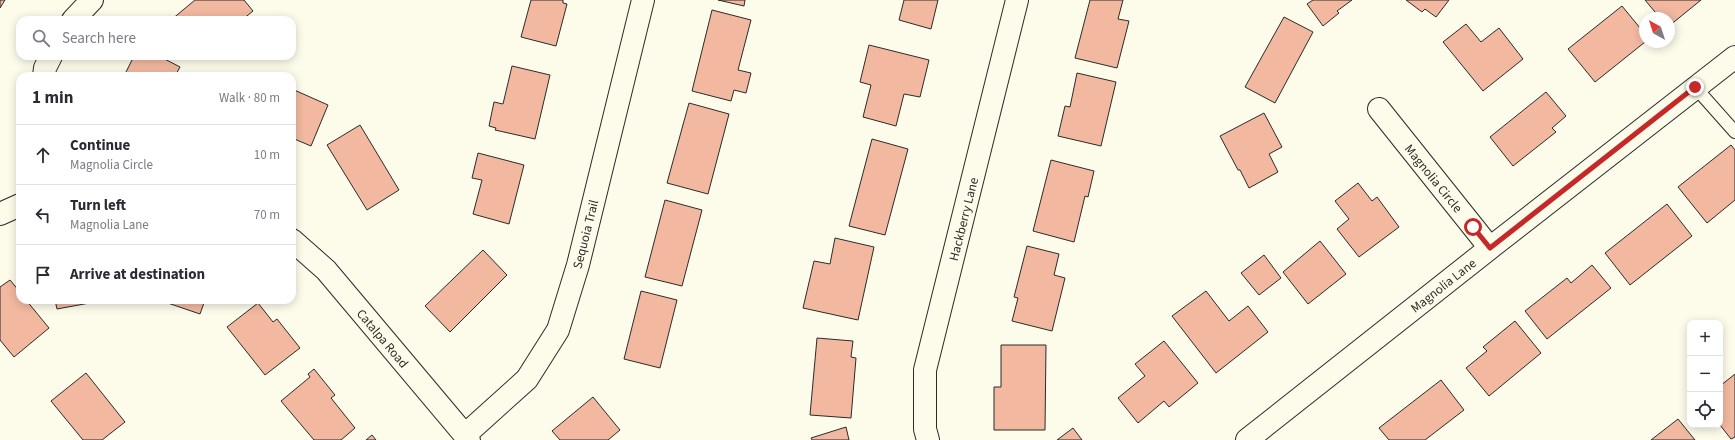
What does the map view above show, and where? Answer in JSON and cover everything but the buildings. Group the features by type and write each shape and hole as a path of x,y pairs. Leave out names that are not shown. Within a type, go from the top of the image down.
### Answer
{"street":[{"path":"77,16 92,0"},
{"name":"Sequoia Trail","path":"467,437 526,379 558,330 578,265 643,0"},
{"name":"Hackberry Lane","path":"928,440 925,429 925,370 1017,0"},
{"name":"Magnolia Lane","path":"1247,440 1735,57"},
{"path":"44,72 44,68 49,60"},
{"name":"Magnolia Circle","path":"1379,109 1490,248"},
{"path":"0,214 16,207"},
{"name":"Catalpa Road","path":"296,244 326,270 467,437"}],"lane":[{"path":"1695,87 1735,132"}],"route":[{"path":"1473,227 1490,248 1695,87"}]}
